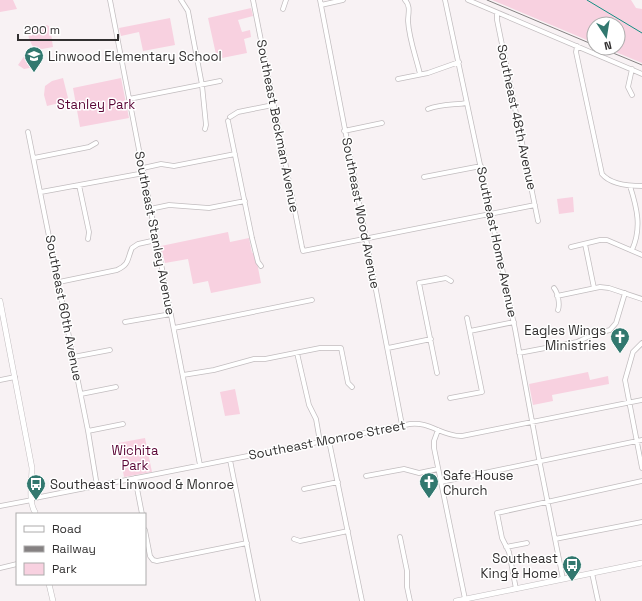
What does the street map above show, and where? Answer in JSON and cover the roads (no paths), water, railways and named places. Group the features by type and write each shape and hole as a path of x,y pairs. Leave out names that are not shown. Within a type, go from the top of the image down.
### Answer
{"main road":[{"path":"0,301 32,468 33,509 35,513"},
{"path":"456,601 642,563"},
{"path":"50,585 53,601"}],"street":[{"name":"Southeast Stanley Avenue","path":"110,0 200,465"},
{"path":"181,0 188,11 202,85 206,125 205,129"},
{"name":"Southeast Beckman Avenue","path":"253,0 303,251 366,239"},
{"path":"283,9 286,0"},
{"path":"320,2 343,0"},
{"path":"405,0 409,7 408,23 420,74"},
{"name":"Southeast Home Avenue","path":"445,0 514,322 563,579"},
{"path":"468,0 642,74"},
{"name":"Southeast Wood Avenue","path":"320,2 402,425"},
{"name":"Southeast 48th Avenue","path":"497,13 497,20 538,221"},
{"path":"577,46 576,52 600,169 605,178 630,186 642,186"},
{"path":"398,79 428,73 459,62"},
{"path":"632,69 628,87 632,95"},
{"path":"129,99 220,81"},
{"path":"428,109 443,105 455,105 467,102"},
{"path":"261,266 258,261 229,119 240,111 273,105"},
{"path":"344,131 382,123"},
{"name":"Southeast 60th Avenue","path":"28,132 81,394 97,486"},
{"path":"34,158 89,147 96,144"},
{"path":"41,192 144,170 161,164 174,166 235,154"},
{"path":"424,177 481,166"},
{"path":"79,185 89,232 88,239"},
{"path":"630,186 638,225 637,238 632,250"},
{"path":"150,209 169,205 210,208 245,201"},
{"path":"366,239 535,205"},
{"path":"59,282 117,270 124,267 132,248 138,244 156,240"},
{"path":"570,247 607,240 642,255"},
{"path":"585,244 594,288"},
{"path":"437,373 419,284 446,278 451,281"},
{"path":"554,288 557,296 559,307 558,310"},
{"path":"557,296 594,288 609,288 642,299"},
{"path":"519,353 577,342 594,334 610,330 616,323 625,293"},
{"path":"174,328 312,300"},
{"path":"125,322 171,314"},
{"path":"450,398 482,392 467,318"},
{"path":"470,331 514,322"},
{"path":"388,348 431,339"},
{"path":"642,343 633,352 625,385 642,468"},
{"path":"183,375 214,370 254,359 265,359 320,348 341,348 348,383 352,388"},
{"path":"73,357 110,350"},
{"path":"297,353 309,405 316,419 320,442"},
{"path":"0,380 15,377"},
{"path":"81,394 116,387"},
{"name":"Southeast Monroe Street","path":"0,506 402,425 420,424 450,435 459,436 642,400"},
{"path":"88,431 123,424"},
{"path":"438,430 434,441 438,469 465,599"},
{"path":"441,482 642,440"},
{"path":"328,441 338,482 362,601"},
{"path":"230,460 258,601"},
{"path":"366,476 404,469 419,473 438,469"},
{"path":"135,478 142,513"},
{"path":"516,589 509,552 502,538 497,514 545,504 548,501 642,481"},
{"path":"304,489 338,482"},
{"path":"555,539 642,522"},
{"path":"294,539 300,541 348,531"},
{"path":"146,535 150,556 153,560 157,561 247,543"},
{"path":"400,537 407,571 407,586 410,601"},
{"path":"506,548 527,543"},
{"path":"0,568 16,564"},
{"path":"592,573 598,601"}],"waterway":[{"path":"587,0 642,33"}],"railway":[{"path":"487,0 586,42"},
{"path":"620,56 642,65"}],"place":[{"name":"Linwood Elementary School","path":"34,73"},
{"name":"Eagles Wings Ministries","path":"620,354"},
{"name":"Safe House Church","path":"429,499"},
{"name":"Southeast Linwood & Monroe","path":"36,501"},
{"name":"Southeast King & Home","path":"572,582"}],"park label":[{"name":"Stanley Park","path":"96,104"},
{"name":"Wichita Park","path":"135,458"}]}
